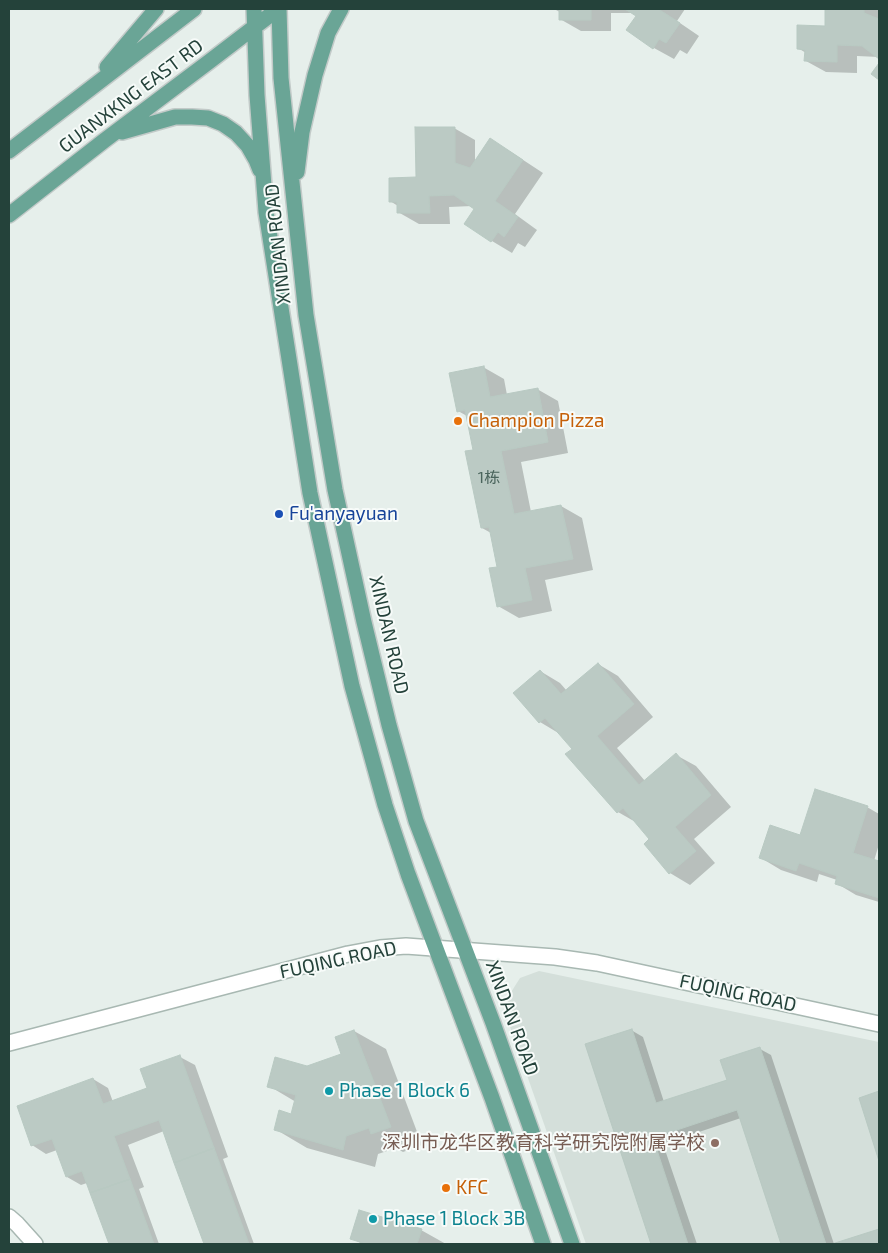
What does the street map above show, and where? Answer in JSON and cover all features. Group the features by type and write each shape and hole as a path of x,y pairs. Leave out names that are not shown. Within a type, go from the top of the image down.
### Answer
{"main road":[{"path":"87,91 156,9"},
{"name":"GUANXKNG EAST RD","path":"9,151 194,9"},
{"name":"XINDAN ROAD","path":"254,9 266,212 310,493 352,686 385,804 408,874 492,1098 543,1244"},
{"name":"GUANXKNG EAST RD","path":"9,215 278,9"},
{"name":"XINDAN ROAD","path":"278,9 281,78 307,324 335,490 364,622 389,724 416,821 540,1150 572,1244"},
{"path":"294,210 297,170 309,95 328,33 341,9"},
{"path":"105,140 122,132 175,117 208,118 223,124 236,133 248,146 264,180"}],"street":[{"name":"FUQING ROAD","path":"9,1043 348,954 380,948 406,946 555,957 597,963 879,1024"},
{"path":"9,1217 36,1244"}],"shaded area":[{"name":"深圳市龙华区教育科学研究院附属学校","path":"539,971 879,1042 879,1244 586,1244 508,1021 508,997 520,978"}],"building":[{"path":"559,9 591,9 591,20 559,20"},
{"path":"625,9 658,9 680,23 666,43 659,39 653,49 626,30 636,16"},
{"path":"825,9 864,9 864,13 879,19 879,59 862,46 837,45 837,62 804,61 805,50 797,49 797,25 825,26"},
{"path":"879,63 879,80 871,74"},
{"path":"415,127 455,127 455,163 470,168 490,138 523,160 495,201 518,217 504,237 498,232 491,242 464,224 474,209 454,195 429,196 430,213 397,213 397,202 389,202 389,178 416,177"},
{"path":"484,366 490,397 538,388 548,442 501,451 514,514 561,505 573,559 525,568 532,600 497,607 489,568 497,567 489,527 481,528 465,451 473,450 465,410 457,412 449,373"},
{"path":"598,663 634,704 597,736 639,785 676,753 711,795 675,827 696,851 669,874 644,844 649,839 623,808 617,813 565,754 572,749 545,718 539,723 513,693 540,670 561,694"},
{"path":"815,789 868,806 853,853 879,861 879,898 835,884 837,876 799,863 796,871 759,858 770,825 800,835"},
{"path":"632,1029 656,1103 727,1080 720,1060 760,1047 826,1244 781,1244 737,1110 653,1138 688,1244 651,1244 585,1044"},
{"name":"Phase 1 Block 6","path":"354,1030 391,1127 371,1134 369,1128 346,1136 343,1150 274,1130 279,1110 291,1114 296,1095 267,1087 275,1057 307,1066 341,1054 335,1037"},
{"path":"180,1055 214,1148 174,1163 159,1120 114,1136 130,1179 90,1193 82,1171 66,1177 52,1139 31,1146 17,1106 93,1078 103,1104 147,1088 140,1069"},
{"path":"879,1091 879,1161 859,1098"},
{"path":"214,1148 249,1244 204,1244 174,1163"},
{"path":"130,1179 154,1244 109,1244 90,1193"},
{"name":"Phase 1 Block 3B","path":"359,1210 422,1229 417,1244 362,1244 350,1239"},
{"path":"879,1229 879,1244 832,1244"}],"place":[{"name":"Champion Pizza","path":"458,421"},
{"name":"Fu'anyayuan","path":"279,514"},
{"name":"Phase 1 Block 6","path":"329,1091"},
{"name":"深圳市龙华区教育科学研究院附属学校","path":"715,1143"},
{"name":"KFC","path":"446,1188"},
{"name":"Phase 1 Block 3B","path":"373,1219"}]}
